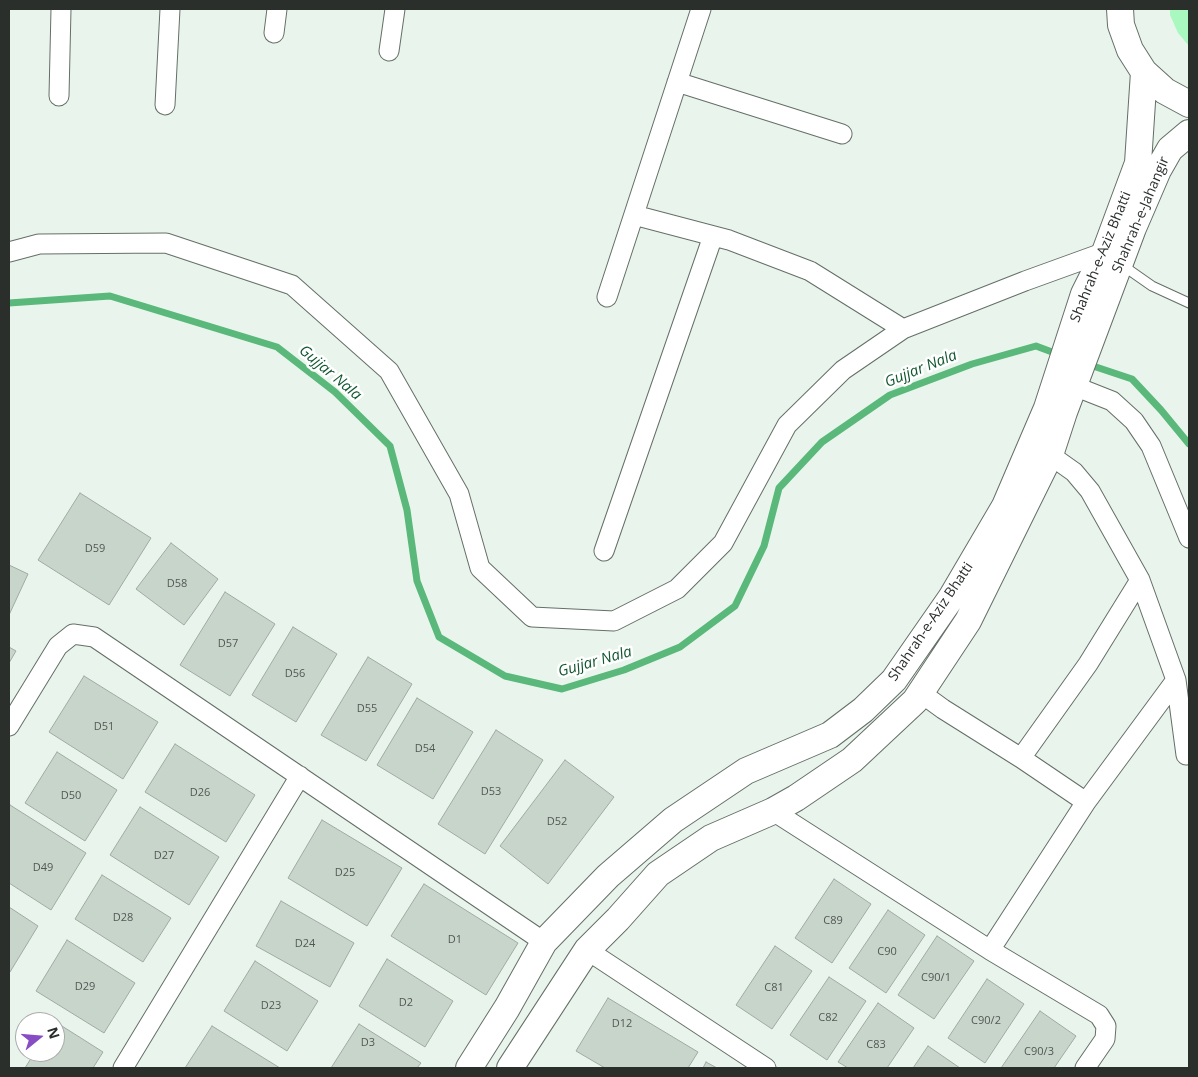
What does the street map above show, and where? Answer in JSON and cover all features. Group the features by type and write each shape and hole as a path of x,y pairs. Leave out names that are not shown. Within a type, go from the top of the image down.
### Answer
{"main road":[{"path":"1120,9 1121,25 1130,50 1144,72 1165,92 1189,104"},
{"name":"Shahrah-e-Aziz Bhatti","path":"1112,258 1138,163 1144,72"},
{"name":"Shahrah-e-Jahangir","path":"1094,299 1112,258 1170,149 1189,134"},
{"name":"Shahrah-e-Aziz Bhatti","path":"510,1068 587,950 658,874 711,838 773,811 796,798 852,760 915,701 968,621 1050,455 1055,410 1074,386 1094,299"},
{"name":"Shahrah-e-Aziz Bhatti","path":"469,1068 507,1008 544,942 608,876 674,820 746,771 830,735 863,710 894,680 951,598 1005,506 1055,410 1094,299"}],"street":[{"path":"60,96 61,9"},
{"path":"165,105 170,9"},
{"path":"274,33 277,9"},
{"path":"390,50 395,9"},
{"path":"607,297 700,9"},
{"path":"677,82 842,134"},
{"path":"634,215 730,240 810,270 903,329"},
{"path":"604,551 713,236"},
{"path":"9,252 39,244 166,243 292,285 389,371 459,494 480,568 532,617 614,621 677,589 724,542 787,425 843,370 903,329 1025,281 1112,258"},
{"path":"1074,386 1112,401 1134,421 1151,446 1189,538"},
{"path":"1050,455 1074,472 1090,491 1140,580 1176,680 1186,755"},
{"path":"1021,758 1088,664 1140,580"},
{"path":"9,726 58,646 74,634 94,637 544,942"},
{"path":"990,950 1086,802 1176,680"},
{"path":"921,693 1086,802"},
{"path":"123,1068 300,776"},
{"path":"773,811 990,950 1099,1015 1106,1026 1105,1039 1085,1068"},
{"path":"587,950 766,1068"}],"lane":[{"path":"1112,258 1152,286 1189,303"}],"green space":[{"path":"1170,9 1189,9 1189,46 1178,33 1170,15"}],"building":[{"path":"80,493 151,538 109,605 38,560"},
{"path":"171,543 218,579 184,625 136,589"},
{"path":"9,565 28,574 9,615"},
{"path":"225,592 275,624 230,696 180,665"},
{"path":"293,627 337,654 296,722 252,695"},
{"path":"9,647 16,651 9,663"},
{"path":"368,657 412,684 366,761 321,735"},
{"path":"84,676 158,722 123,779 49,732"},
{"path":"417,698 473,732 433,799 377,765"},
{"path":"496,730 543,760 485,854 438,824"},
{"path":"175,744 255,795 226,842 145,792"},
{"path":"57,752 117,790 85,841 25,803"},
{"path":"565,760 614,797 548,884 500,846"},
{"path":"10,805 86,853 51,910 9,883"},
{"path":"140,807 219,857 189,905 110,855"},
{"path":"322,820 402,868 367,926 288,878"},
{"path":"102,875 171,918 143,962 75,919"},
{"path":"834,879 871,904 832,963 795,938"},
{"path":"424,884 518,943 486,995 391,936"},
{"path":"281,901 354,943 330,987 256,946"},
{"path":"9,907 38,926 10,972 9,971"},
{"path":"888,910 925,935 886,993 849,968"},
{"path":"937,936 974,961 934,1019 898,995"},
{"path":"67,940 135,983 104,1033 36,991"},
{"path":"775,946 812,971 772,1029 736,1005"},
{"path":"387,959 453,1001 425,1047 359,1006"},
{"path":"255,961 318,1001 287,1051 224,1011"},
{"path":"829,977 866,1001 827,1060 790,1035"},
{"path":"987,979 1024,1004 985,1063 948,1038"},
{"path":"608,998 698,1052 688,1068 605,1068 576,1051"},
{"path":"878,1003 914,1028 887,1068 848,1068 838,1062"},
{"path":"1040,1011 1076,1036 1054,1068 1001,1068"},
{"path":"359,1024 421,1063 417,1068 331,1068"},
{"path":"212,1026 280,1068 185,1068"},
{"path":"65,1028 103,1052 93,1068 25,1068 29,1062 65,1062"},
{"path":"928,1046 960,1068 913,1068"},
{"path":"706,1062 717,1068 703,1068"}],"waterway":[{"name":"Gujjar Nala","path":"9,303 110,296 277,347 335,392 390,446 407,510 417,581 439,637 505,676 562,689 624,670 680,647 735,606 764,546 779,488 822,442 890,395 972,364 1036,346 1060,355"},
{"name":"Gujjar Nala","path":"1087,364 1132,379 1189,444"}]}
